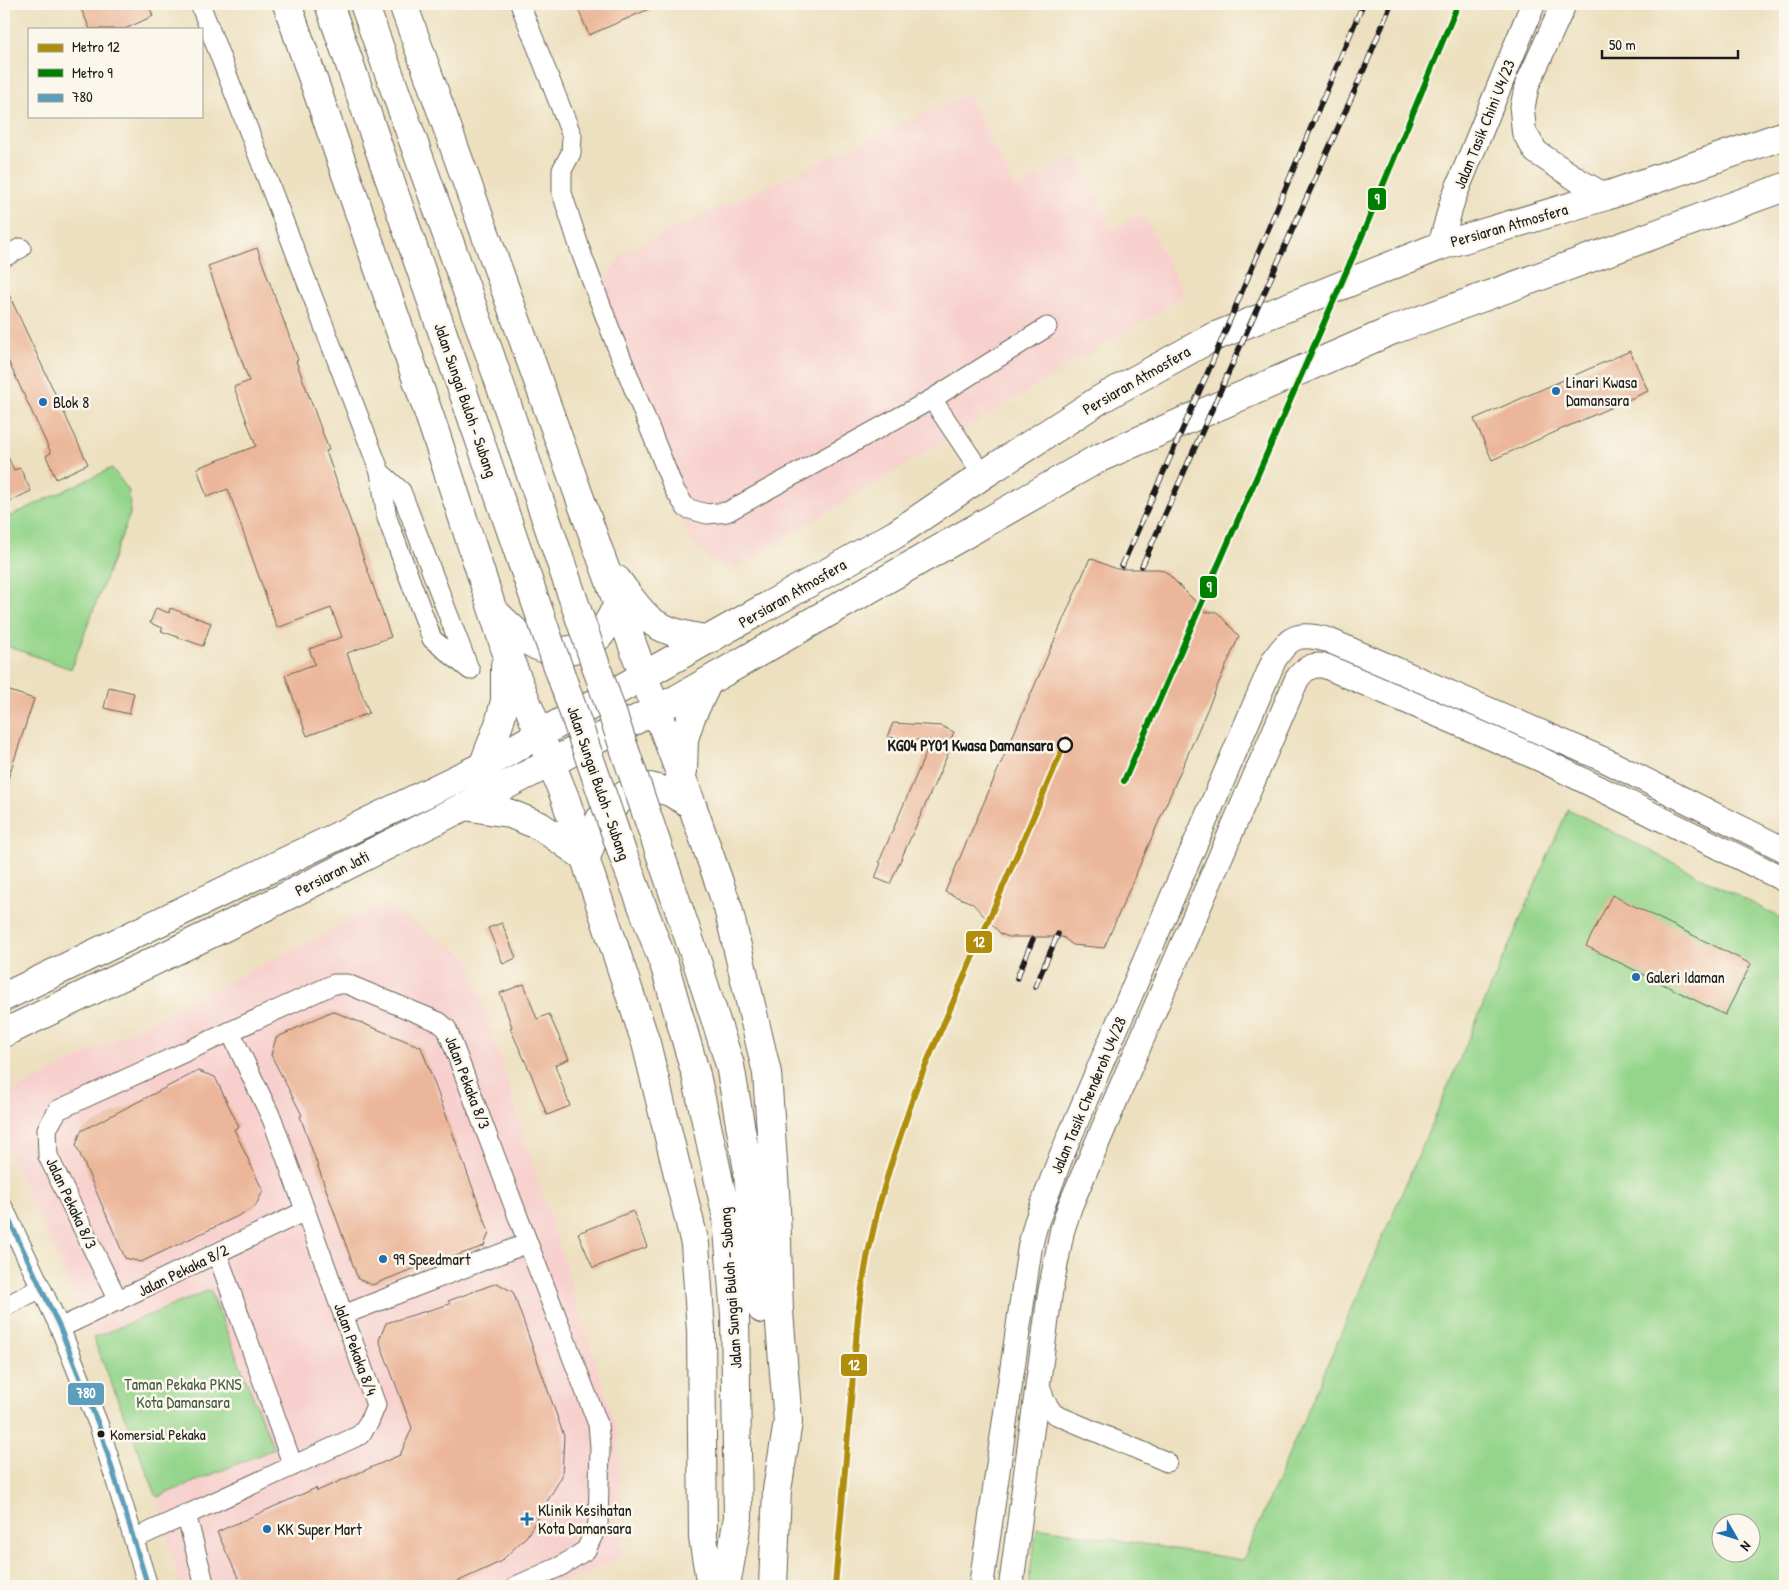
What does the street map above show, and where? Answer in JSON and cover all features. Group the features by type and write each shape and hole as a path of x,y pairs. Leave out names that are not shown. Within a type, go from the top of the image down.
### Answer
{"main road":[{"name":"Jalan Sungai Buloh - Subang","path":"287,4 435,432 505,648 565,798 646,1043 695,1244 701,1331 703,1538 711,1586"},
{"name":"Jalan Sungai Buloh - Subang","path":"329,4 622,852 664,967 696,1075 727,1218 736,1315 738,1518 726,1586"},
{"name":"Jalan Sungai Buloh - Subang","path":"364,4 493,364 696,959 730,1065 747,1164 777,1450 773,1586"},
{"name":"Jalan Sungai Buloh - Subang","path":"403,4 728,908 767,1073 776,1207 778,1312 788,1422 777,1490"},
{"name":"Persiaran Atmosfera","path":"539,736 896,534 1099,400 1211,338 1440,246 1606,196 1785,135"},
{"path":"657,708 708,682 1097,459 1393,330 1785,187"},
{"path":"602,558 635,604 651,621 677,634 710,640"},
{"path":"492,610 515,632 539,648 559,652 582,648 600,635 618,605"},
{"name":"Jalan Sungai Buloh - Subang","path":"483,766 499,724 505,701 505,648"},
{"path":"682,779 684,739 691,717 708,682"},
{"name":"Persiaran Jati","path":"13,1028 225,927 657,708"},
{"name":"Persiaran Jati","path":"4,997 483,766 539,736"},
{"path":"465,806 508,813 540,826 586,858 600,819 625,795 650,787 670,792 692,805"},
{"path":"4,1044 13,1028"}],"street":[{"path":"200,4 380,472 387,518 432,639 470,670 401,491 380,472"},
{"path":"520,4 572,136 571,153 562,170 562,193 570,220 613,337 674,489 686,508 708,514 727,512 932,399 1047,327"},
{"name":"Jalan Tasik Chini U4/23","path":"1440,246 1453,199 1533,4"},
{"name":"Jalan Tasik Chini U4/23","path":"1564,4 1527,85 1522,110 1524,132 1536,152 1606,196"},
{"path":"4,257 21,248"},
{"path":"932,399 983,475"},
{"path":"1785,850 1605,760 1328,640 1304,635 1296,637 1310,666 1325,666 1540,759 1785,880"},
{"name":"Jalan Tasik Chenderoh U4/28","path":"981,1586 1030,1246 1036,1224 1060,1160 1274,660 1287,643 1296,637"},
{"name":"Jalan Tasik Chenderoh U4/28","path":"1011,1586 1050,1293 1062,1231 1070,1206 1297,679 1310,666"},
{"path":"1594,785 1605,760"},
{"name":"Jalan Pekaka 8/3","path":"118,1300 48,1156 47,1129 58,1110 334,984 347,984 439,1022 447,1029 598,1424 598,1524 586,1550 561,1566 516,1586"},
{"name":"Jalan Pekaka 8/4","path":"134,1540 186,1514 360,1435 369,1422 376,1405 272,1120 230,1031"},
{"path":"4,1209 60,1328 99,1426 148,1586"},
{"name":"Jalan Pekaka 8/2","path":"60,1328 305,1211"},
{"path":"343,1315 528,1243"},
{"path":"217,1253 292,1466"},
{"path":"4,1307 41,1288"},
{"path":"1039,1379 1045,1401 1054,1414 1167,1462"},
{"path":"1031,1439 1041,1424 1054,1414"},
{"path":"186,1514 205,1586"}],"shaded area":[{"path":"968,94 1015,189 1076,157 1112,230 1143,214 1185,296 735,568 710,560 690,540 595,296 623,252"},
{"path":"383,904 468,957 618,1433 623,1558 556,1586 180,1586 157,1497 274,1449 210,1290 93,1338 4,1141 4,1123 11,1092"}],"green space":[{"path":"112,468 129,491 130,514 71,669 4,645 4,519"},
{"path":"1568,809 1785,920 1785,1586 1028,1586 1037,1527 1243,1560"},
{"name":"Taman Pekaka PKNS Kota Damansara","path":"210,1290 274,1449 157,1497 93,1338"}],"building":[{"path":"79,4 148,4 153,16 127,28 90,28"},
{"path":"576,4 661,4 589,35"},
{"path":"257,248 298,360 296,361 329,450 326,451 391,637 347,653 369,713 307,736 285,675 315,664 309,649 342,637 331,608 277,628 228,489 207,497 197,468 256,446 234,387 249,381 208,266"},
{"name":"Blok 8","path":"4,284 88,464 56,479 46,456 51,453 4,352"},
{"path":"1630,351 1648,391 1492,460 1474,419"},
{"path":"4,448 14,470 20,468 31,491 4,504"},
{"name":"KG04 PY01 Kwasa Damansara","path":"1090,558 1116,569 1159,569 1166,572 1206,612 1217,612 1239,636 1104,948 1073,945 1063,937 1009,937 1001,934 972,903 945,892"},
{"path":"156,608 169,613 170,608 211,623 203,646 161,631 163,628 150,623"},
{"path":"109,687 134,693 129,714 104,708"},
{"path":"4,689 34,699 7,782 4,781"},
{"path":"893,723 941,726 954,732 948,746 951,747 890,884 875,878 881,863 879,862 931,741 887,737"},
{"path":"1612,895 1751,964 1725,1015 1586,946"},
{"path":"502,923 516,958 503,964 488,928"},
{"path":"524,984 537,1019 549,1014 569,1059 555,1065 570,1106 547,1115 510,1028 512,1027 500,993"},
{"path":"332,1011 421,1047 489,1232 484,1246 436,1263 435,1260 372,1285 358,1279 300,1116 302,1115 271,1055 276,1038"},
{"path":"198,1071 215,1077 239,1127 234,1129 263,1191 255,1207 236,1217 141,1262 125,1258 76,1145 81,1131"},
{"path":"633,1211 647,1247 593,1268 578,1233"},
{"path":"497,1283 513,1292 564,1436 562,1476 527,1536 500,1562 448,1586 242,1586 217,1532 316,1488 317,1491 400,1455 412,1428 379,1340 386,1323 450,1304 448,1301"}],"railway":[{"path":"1122,566 1211,365 1363,4"},
{"path":"1142,566 1366,65 1391,4"},
{"path":"1035,987 1058,934"},
{"path":"1017,978 1033,939"}],"metro line":[{"name":"9","path":"1124,781 1361,238 1458,4"},
{"name":"12","path":"835,1586 859,1306 878,1209 918,1083 1067,739"}],"transit line":[{"name":"780","path":"4,1209 60,1328 99,1426 148,1586"}],"place":[{"name":"Linari Kwasa Damansara","path":"1556,391"},
{"name":"Blok 8","path":"43,402"},
{"name":"KG04 PY01 Kwasa Damansara","path":"1065,745"},
{"name":"Galeri Idaman","path":"1636,977"},
{"name":"99 Speedmart","path":"383,1259"},
{"name":"Komersial Pekaka","path":"101,1434"},
{"name":"Klinik Kesihatan Kota Damansara","path":"527,1519"},
{"name":"KK Super Mart","path":"267,1529"}]}
